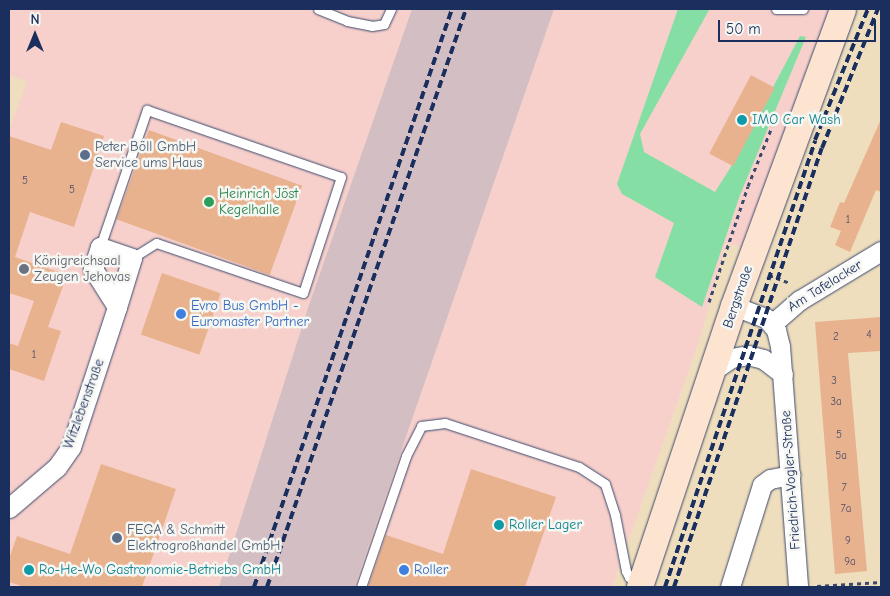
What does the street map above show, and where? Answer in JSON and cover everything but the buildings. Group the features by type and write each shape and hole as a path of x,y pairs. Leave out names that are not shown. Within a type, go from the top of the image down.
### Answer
{"main road":[{"name":"Bergstraße","path":"641,586 734,306 842,9"}],"street":[{"path":"117,307 93,269 100,247 132,258"},
{"name":"Am Tafelacker","path":"772,324 800,300 881,251"},
{"name":"Witzlebenstraße","path":"9,508 57,467 71,447 132,258"},
{"path":"734,306 766,318 772,324"},
{"name":"Friedrich-Vogler-Straße","path":"772,324 780,346 791,475 807,587"},
{"path":"712,371 730,358 748,355 763,359 783,374"},
{"path":"730,587 762,485 770,479 791,475"}],"lane":[{"path":"318,9 347,21 372,26 384,24 391,9"},
{"path":"776,9 804,9"},
{"path":"100,247 147,110 341,177 303,293 156,243 132,258"},
{"path":"361,587 406,456 421,426 445,422 580,467 605,484 615,515 626,571 635,583 641,586"}],"path":[{"path":"807,587 881,582"}],"shaded area":[{"path":"9,9 412,9 309,305 219,587 9,587 9,130 27,82 9,75"},
{"path":"412,9 554,9 354,587 219,587 309,305"},
{"path":"554,9 839,9 752,250 726,243 699,341 612,587 354,587"}],"green space":[{"path":"678,9 709,10 640,134 644,152 715,192 732,165 800,36 806,37 740,195 702,307 655,277 674,223 622,194 617,184"}],"railway":[{"path":"254,587 452,9"},
{"path":"267,587 466,9"},
{"path":"665,587 815,140 868,9"},
{"path":"674,587 822,148 878,9"}],"place":[{"name":"IMO Car Wash","path":"742,120"},
{"name":"Peter Böll GmbH Service ums Haus","path":"85,155"},
{"name":"Heinrich Jöst Kegelhalle","path":"209,202"},
{"name":"Königreichsaal Zeugen Jehovas","path":"24,269"},
{"name":"Evro Bus GmbH - Euromaster Partner","path":"181,314"},
{"name":"Roller Lager","path":"499,525"},
{"name":"FEGA & Schmitt Elektrogroßhandel GmbH","path":"117,538"},
{"name":"Ro-He-Wo Gastronomie-Betriebs GmbH","path":"29,570"},
{"name":"Roller","path":"404,570"}]}
